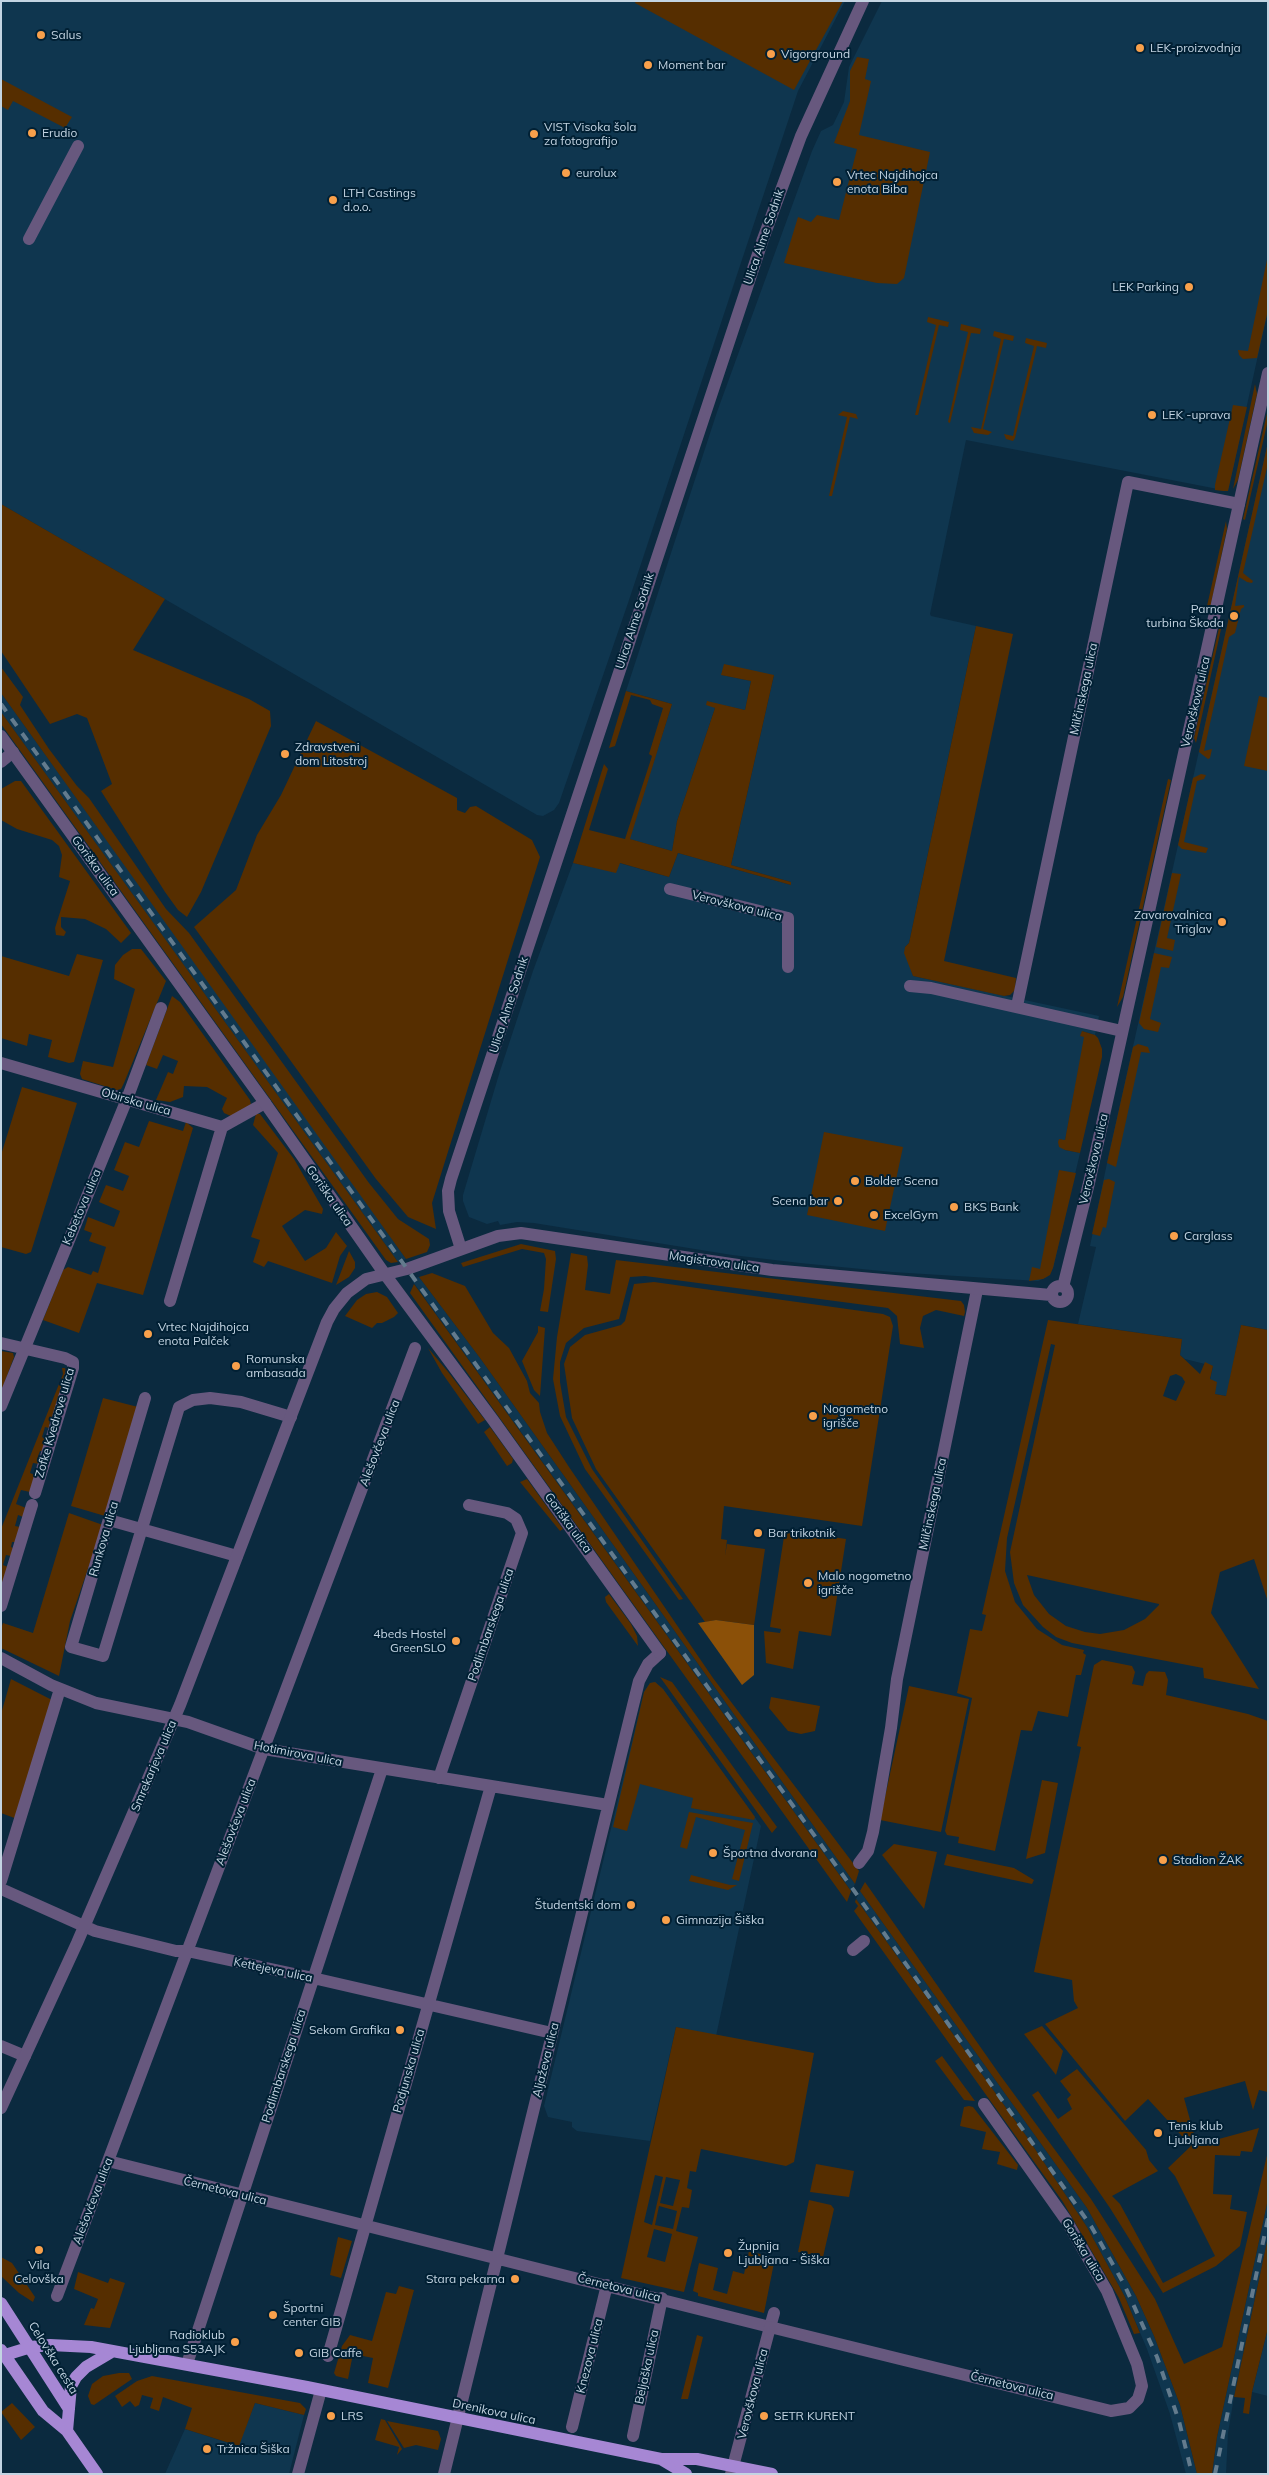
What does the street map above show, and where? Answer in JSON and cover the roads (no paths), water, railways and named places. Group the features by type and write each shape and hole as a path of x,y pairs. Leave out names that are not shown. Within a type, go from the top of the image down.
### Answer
{"main road":[{"name":"Celovška cesta","path":"1,2303 69,2408 67,2432"},
{"name":"Drenikova ulica","path":"2,2354 31,2347 61,2344 113,2351 321,2390 661,2459 697,2459 732,2470 772,2474"},
{"path":"69,2408 72,2386 79,2373 113,2351"},
{"path":"2,2354 42,2411 67,2432 97,2474"},
{"name":"Drenikova ulica","path":"661,2459 686,2474"}],"street":[{"name":"Ulica Alme Sodnik","path":"461,1250 449,1211 448,1191 451,1179 762,239 801,136 863,1"},
{"path":"29,239 78,146"},
{"name":"Verovškova ulica","path":"1051,1295 1056,1301 1064,1301 1068,1294 1063,1286 1122,1031 1268,373"},
{"name":"Milčinskega ulica","path":"1017,1006 1128,482 1239,504"},
{"name":"Goriška ulica","path":"1,736 265,1103 384,1274 493,1420 660,1653"},
{"path":"1,762 13,752"},
{"name":"Verovškova ulica","path":"670,890 788,918 788,967"},
{"path":"910,986 931,988 1017,1006 1122,1031"},
{"name":"Kebetova ulica","path":"1,1406 161,1008"},
{"name":"Obirska ulica","path":"1,1063 222,1127"},
{"path":"170,1301 222,1127 265,1103"},
{"name":"Magistrova ulica","path":"384,1274 407,1268 498,1236 533,1233 720,1264 977,1290 1051,1295"},
{"name":"Smrekarjeva ulica","path":"1,2108 85,1926 174,1719 290,1417 334,1309 347,1293 364,1280 384,1274"},
{"name":"Milčinskega ulica","path":"860,1863 868,1851 873,1832 891,1728 897,1679 977,1290"},
{"path":"1,1344 23,1348"},
{"name":"Zofke Kvedrove ulica","path":"1,1606 73,1368 73,1362 65,1358 23,1348"},
{"name":"Alešovčeva ulica","path":"57,2296 415,1348"},
{"name":"Runkova ulica","path":"141,1529 104,1656 71,1647 145,1398"},
{"path":"141,1529 179,1407 193,1400 210,1398 241,1402 290,1417"},
{"name":"Podlimbarskega ulica","path":"439,1778 522,1533 516,1519 506,1513 469,1505"},
{"path":"109,1520 237,1556"},
{"name":"Aljaževa ulica","path":"444,2474 639,1681 648,1664 660,1653"},
{"name":"Hotimirova ulica","path":"1,1658 60,1689 108,1706 196,1724 264,1749 608,1805"},
{"path":"1,1881 60,1689"},
{"name":"Podlimbarskega ulica","path":"187,2364 382,1769"},
{"name":"Podjunska ulica","path":"328,2356 491,1786"},
{"name":"Kettejeva ulica","path":"1,1889 95,1931 176,1952 187,1951 313,1978 552,2033"},
{"path":"852,1950 864,1940"},
{"path":"1,2046 25,2056"},
{"name":"Goriška ulica","path":"984,2104 1066,2220 1116,2309 1134,2353 1141,2382 1140,2397 1130,2408"},
{"name":"Černetova ulica","path":"108,2161 1111,2411 1130,2408"},
{"name":"Knezova ulica","path":"572,2427 608,2285"},
{"name":"Beljaška ulica","path":"632,2436 662,2298"},
{"name":"Verovškova ulica","path":"732,2470 774,2313"},
{"path":"298,2474 321,2390"}],"railway":[{"path":"1,704 855,1892 1091,2226 1124,2284 1157,2357 1179,2421 1192,2474"},
{"path":"1215,2474 1268,2218"}],"place":[{"name":"Salus","path":"41,35"},
{"name":"LEK-proizvodnja","path":"1140,48"},
{"name":"Vigorground","path":"771,54"},
{"name":"Moment bar","path":"648,65"},
{"name":"Erudio","path":"32,133"},
{"name":"VIST Visoka šola za fotografijo","path":"534,134"},
{"name":"eurolux","path":"566,173"},
{"name":"Vrtec Najdihojca enota Biba","path":"837,182"},
{"name":"LTH Castings d.o.o.","path":"333,200"},
{"name":"LEK Parking","path":"1189,287"},
{"name":"LEK -uprava","path":"1152,415"},
{"name":"Parna turbina Škoda","path":"1234,616"},
{"name":"Zdravstveni dom Litostroj","path":"285,754"},
{"name":"Zavarovalnica Triglav","path":"1222,922"},
{"name":"Bolder Scena","path":"855,1181"},
{"name":"Scena bar","path":"838,1201"},
{"name":"BKS Bank","path":"954,1207"},
{"name":"ExcelGym","path":"874,1215"},
{"name":"Carglass","path":"1174,1236"},
{"name":"Vrtec Najdihojca enota Palček","path":"148,1334"},
{"name":"Romunska ambasada","path":"236,1366"},
{"name":"Nogometno igrišče","path":"813,1416"},
{"name":"Bar trikotnik","path":"758,1533"},
{"name":"Malo nogometno igrišče","path":"808,1583"},
{"name":"4beds Hostel GreenSLO","path":"456,1641"},
{"name":"Športna dvorana","path":"713,1853"},
{"name":"Stadion ŽAK","path":"1163,1860"},
{"name":"Študentski dom","path":"631,1905"},
{"name":"Gimnazija Šiška","path":"666,1920"},
{"name":"Sekom Grafika","path":"400,2030"},
{"name":"Tenis klub Ljubljana","path":"1158,2133"},
{"name":"Vila Celovška","path":"39,2250"},
{"name":"Župnija Ljubljana - Šiška","path":"728,2253"},
{"name":"Stara pekarna","path":"515,2279"},
{"name":"Športni center GIB","path":"273,2315"},
{"name":"Radioklub Ljubljana S53AJK","path":"235,2342"},
{"name":"GIB Caffe","path":"299,2353"},
{"name":"LRS","path":"331,2416"},
{"name":"SETR KURENT","path":"764,2416"},
{"name":"Tržnica Šiška","path":"207,2449"}]}
